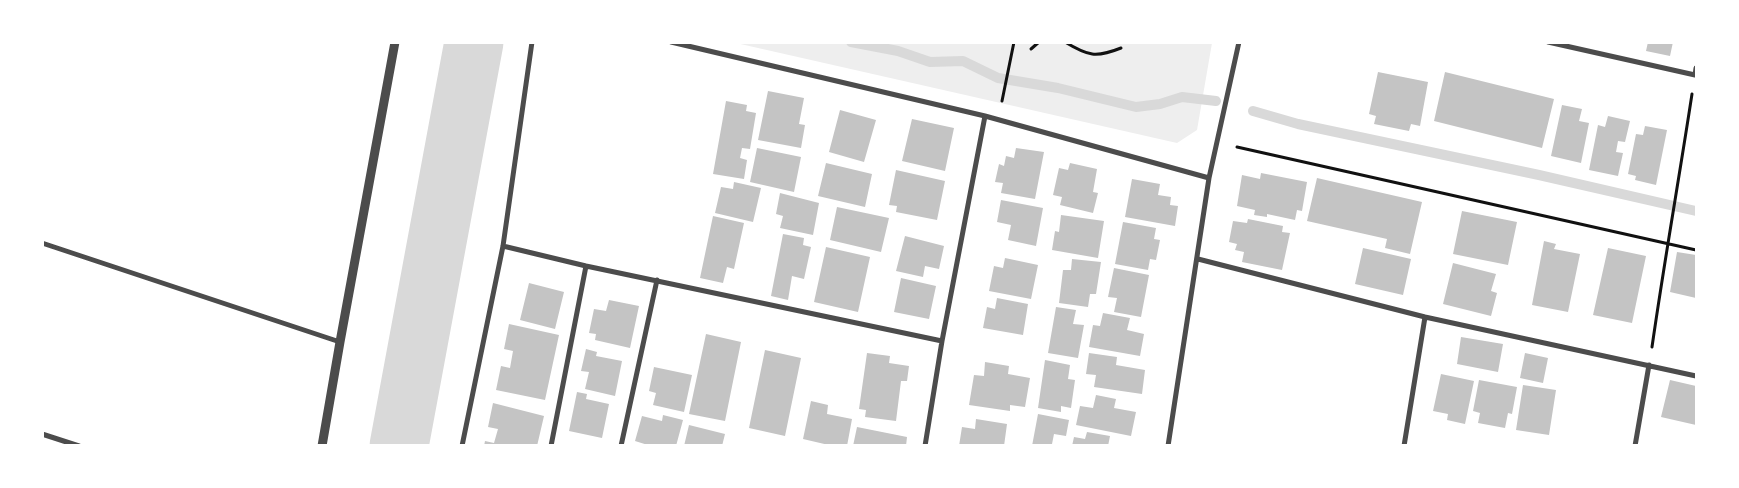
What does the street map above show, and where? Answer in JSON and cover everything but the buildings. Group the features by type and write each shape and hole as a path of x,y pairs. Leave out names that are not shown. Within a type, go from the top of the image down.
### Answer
{"street":[{"path":"322,446 395,42"},
{"path":"462,446 503,246 532,42"},
{"path":"671,42 985,116 1209,178"},
{"path":"1168,446 1209,178 1239,42"},
{"path":"1548,42 1695,75 1696,68"},
{"path":"925,446 942,341 985,116"},
{"path":"42,243 340,342"},
{"path":"503,246 586,266 942,341"},
{"path":"1198,259 1425,317 1696,376"},
{"path":"551,446 586,266"},
{"path":"622,446 657,280"},
{"path":"1404,446 1425,317"},
{"path":"1635,446 1649,365"},
{"path":"42,434 79,446"}],"path":[{"path":"998,120 1014,42"},
{"path":"1031,49 1038,42"},
{"path":"1065,42 1091,54 1103,55 1121,48"},
{"path":"1649,365 1665,252 1678,190 1695,75"},
{"path":"1237,147 1696,250"}],"shaded area":[{"path":"736,43 1212,43 1197,130 1177,143"}],"waterway":[{"path":"399,446 474,42"},
{"path":"851,42 898,51 930,62 963,61 998,78 1058,88 1136,107 1160,104 1182,97 1216,101"},
{"path":"1253,111 1298,124 1539,175 1696,211"}]}
